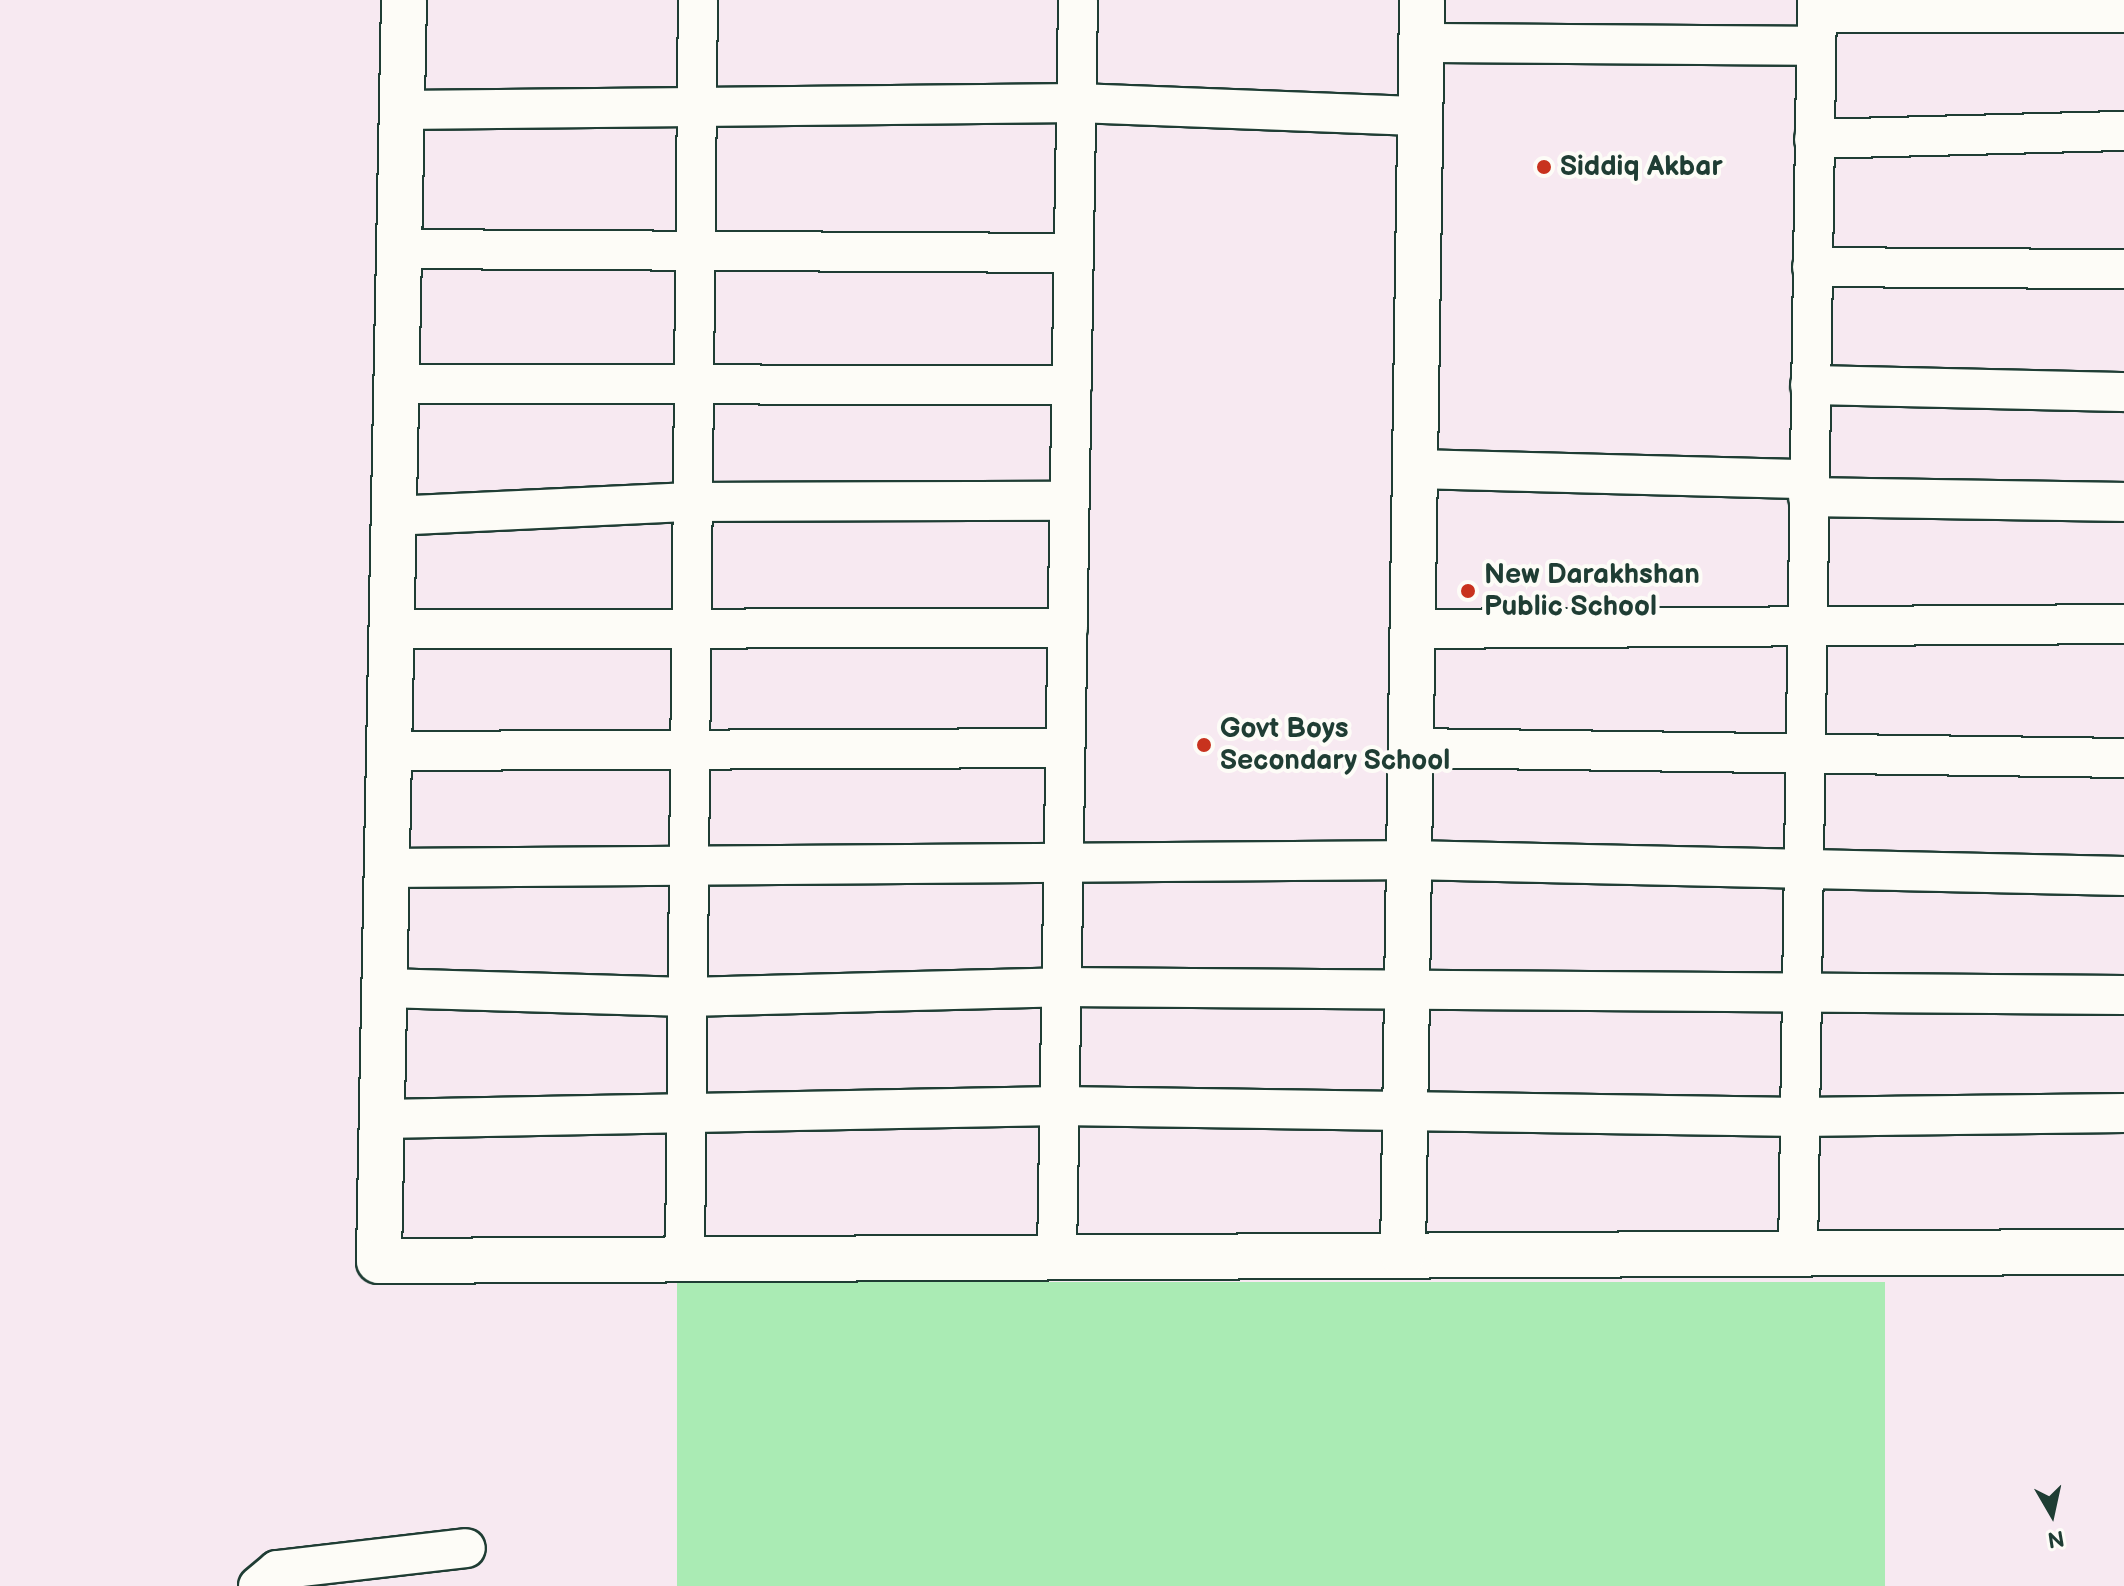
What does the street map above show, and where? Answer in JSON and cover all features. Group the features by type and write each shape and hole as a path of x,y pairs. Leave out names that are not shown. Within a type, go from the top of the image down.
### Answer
{"street":[{"path":"404,0 393,384 379,1261 685,1255 2124,1252"},
{"path":"685,1255 698,0"},
{"path":"1057,1255 1078,0"},
{"path":"1403,1255 1422,0"},
{"path":"1421,43 1817,19 2124,13"},
{"path":"1798,1254 1817,19"},
{"path":"400,110 1077,103 1421,116"},
{"path":"1814,139 2124,131"},
{"path":"397,249 1074,253"},
{"path":"1812,267 2124,269"},
{"path":"393,384 692,380 1072,385"},
{"path":"1810,385 2124,392"},
{"path":"1415,469 2124,502"},
{"path":"391,516 691,502 1070,501"},
{"path":"1413,629 1806,631 2124,624"},
{"path":"390,629 690,625 1068,628"},
{"path":"388,751 1065,748"},
{"path":"1411,748 2124,758"},
{"path":"386,868 1063,868 1409,860 2124,876"},
{"path":"385,988 687,997 1062,987 1802,989 2124,995"},
{"path":"383,1119 1059,1106 1800,1117 2124,1113"},
{"path":"258,1586 277,1570 466,1548"}],"green space":[{"path":"677,1282 1885,1282 1885,1586 677,1586"}],"place":[{"name":"Siddiq Akbar","path":"1544,167"},
{"name":"New Darakhshan Public School","path":"1468,591"},
{"name":"Govt Boys Secondary School","path":"1204,745"}]}
